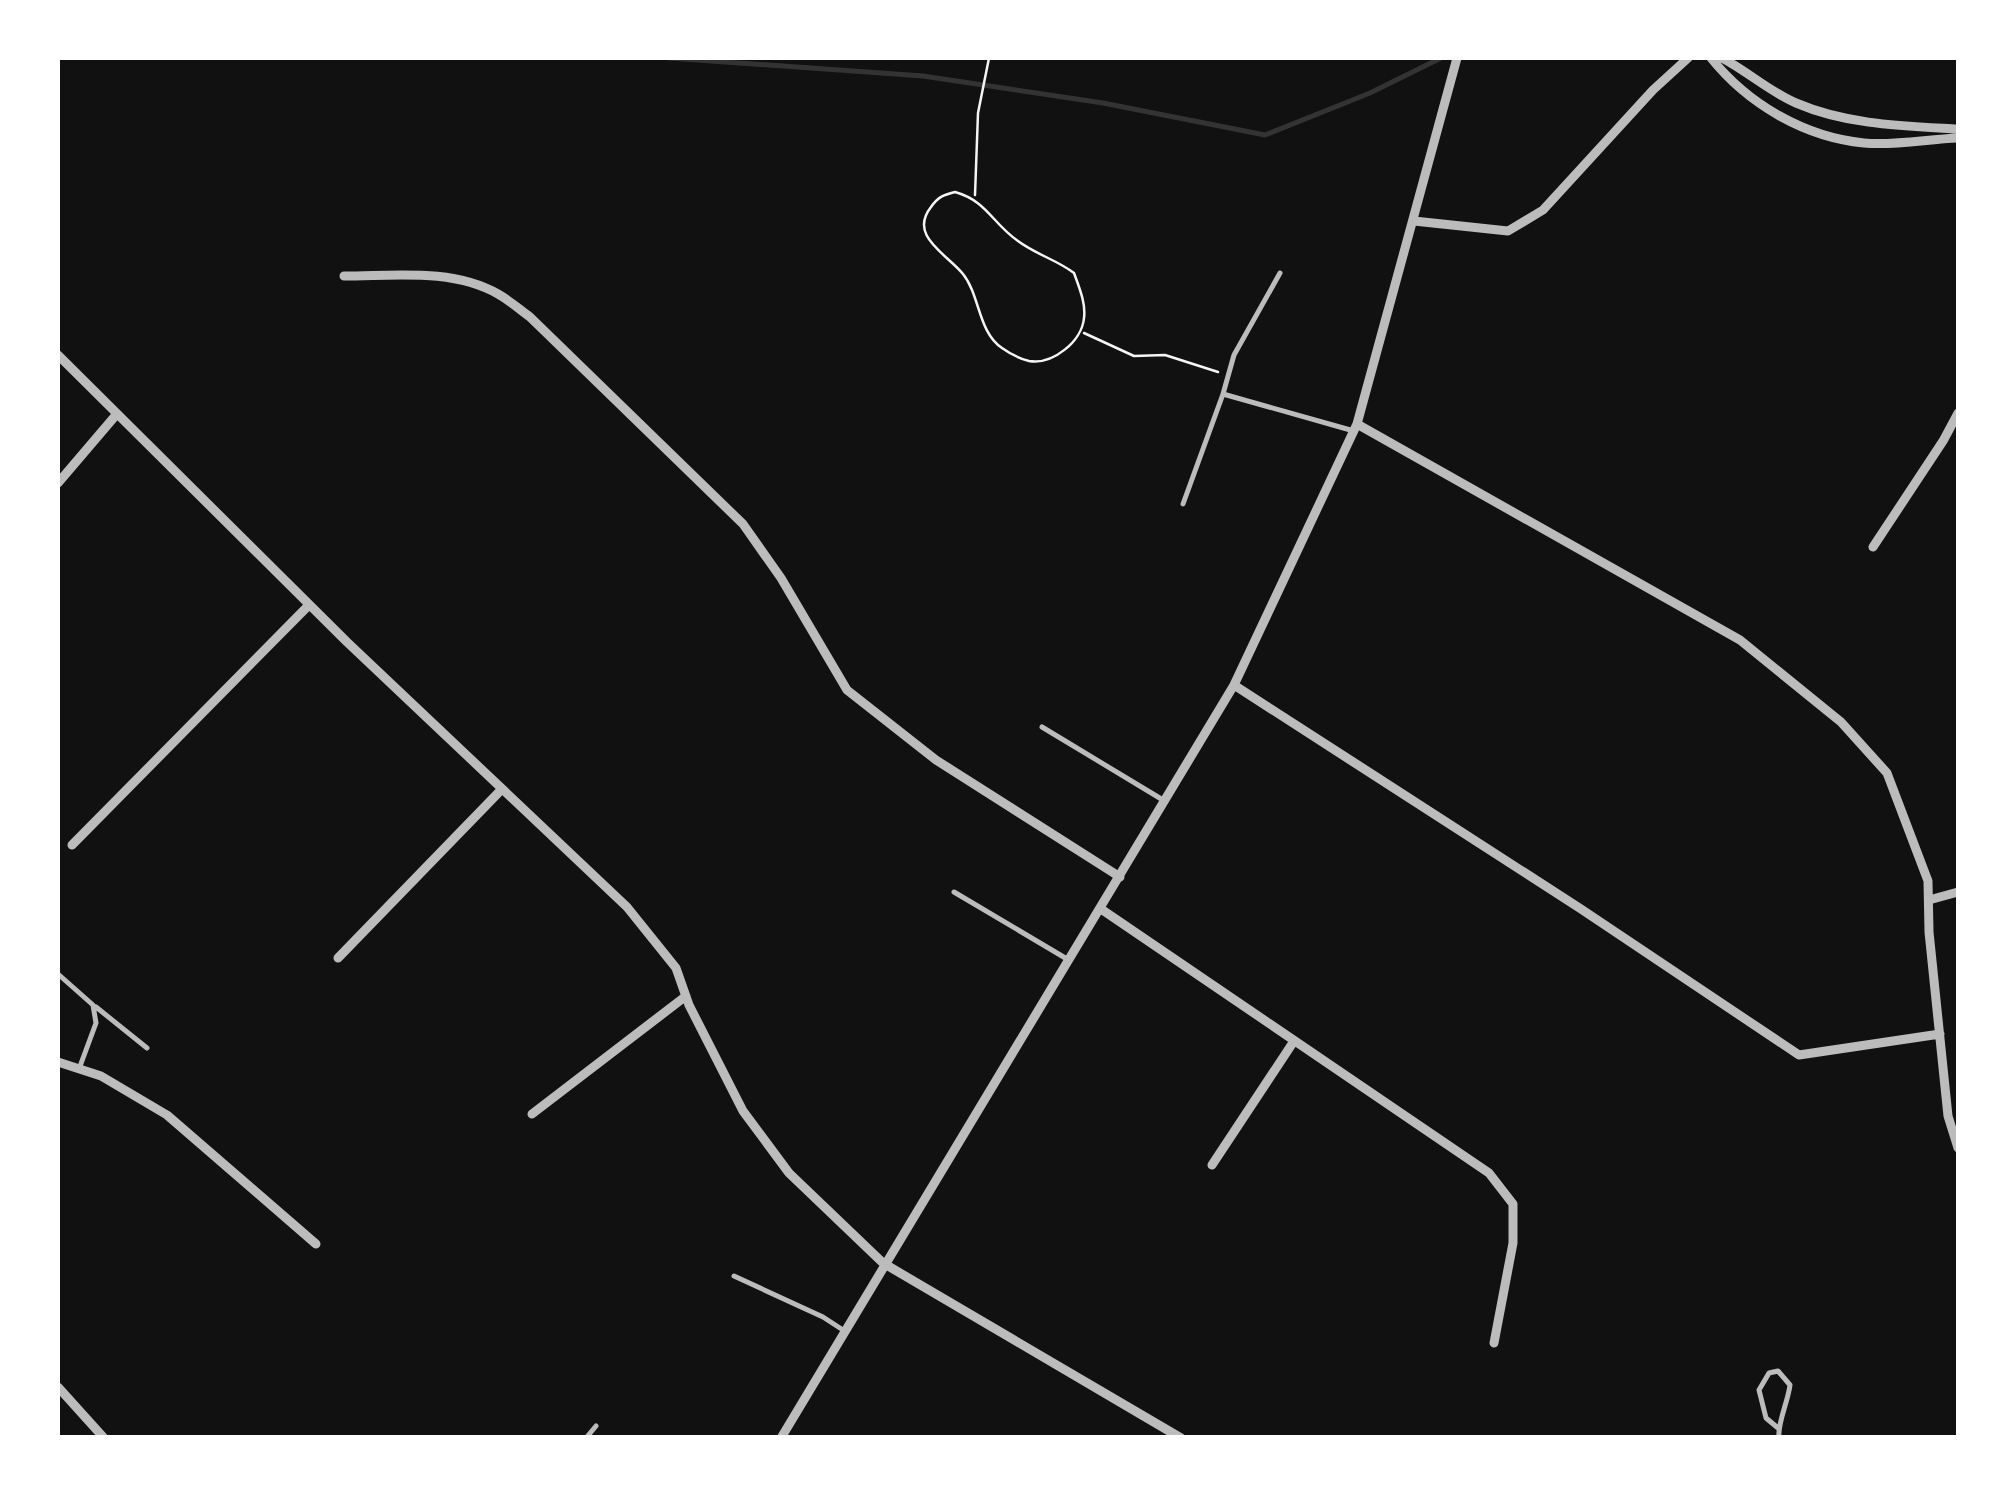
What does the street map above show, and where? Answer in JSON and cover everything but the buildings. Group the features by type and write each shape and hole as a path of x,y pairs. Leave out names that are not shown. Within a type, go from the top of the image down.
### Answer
{"street":[{"path":"780,1438 1234,686 1355,427 1457,58"},
{"path":"1414,221 1508,231 1542,210 1653,90 1688,58"},
{"path":"1711,58 1727,78 1760,106 1814,132 1866,143 1958,138"},
{"path":"1722,58 1794,102 1836,116 1958,130"},
{"path":"344,276 429,275 468,282 496,293 530,317 743,524 781,578 847,690 936,760 1120,877"},
{"path":"58,355 309,604 626,907 676,968 743,1111 789,1173 883,1263 1181,1438"},
{"path":"1873,547 1944,442 1958,413"},
{"path":"58,483 116,414"},
{"path":"1355,427 1740,640 1841,722 1888,773 1928,880 1948,1116 1958,1148"},
{"path":"1944,442 1958,446"},
{"path":"72,845 309,604"},
{"path":"1234,686 1581,909 1799,1055 1940,1034"},
{"path":"338,958 502,789"},
{"path":"1928,900 1958,892"},
{"path":"1101,910 1489,1173 1513,1204 1513,1243 1494,1343"},
{"path":"532,1114 686,996"},
{"path":"1212,1165 1294,1041"},
{"path":"58,1062 102,1076 167,1115 316,1244"},
{"path":"58,1387 104,1438"}],"lane":[{"path":"1183,504 1234,356 1280,273"},
{"path":"1224,394 1355,427"},
{"path":"1042,727 1165,802"},
{"path":"954,892 1069,960"},
{"path":"58,974 147,1048"},
{"path":"80,1069 96,1023 93,1005"},
{"path":"734,1276 844,1330"},
{"path":"1778,1428 1766,1418 1759,1390 1769,1372 1778,1371 1790,1385 1784,1419 1778,1428 1779,1438"},
{"path":"586,1438 596,1426"}],"path":[{"path":"975,198 978,114 989,58"},
{"path":"956,192 975,198 999,227 1074,274 1085,315 1081,332 1068,348 1042,361 1027,361 999,346 963,274 944,258 922,224 939,196 956,192"},
{"path":"1081,332 1134,356 1165,354 1228,376"}],"waterway":[{"path":"669,58 923,76 1103,103 1265,135 1370,93 1441,58"}]}
